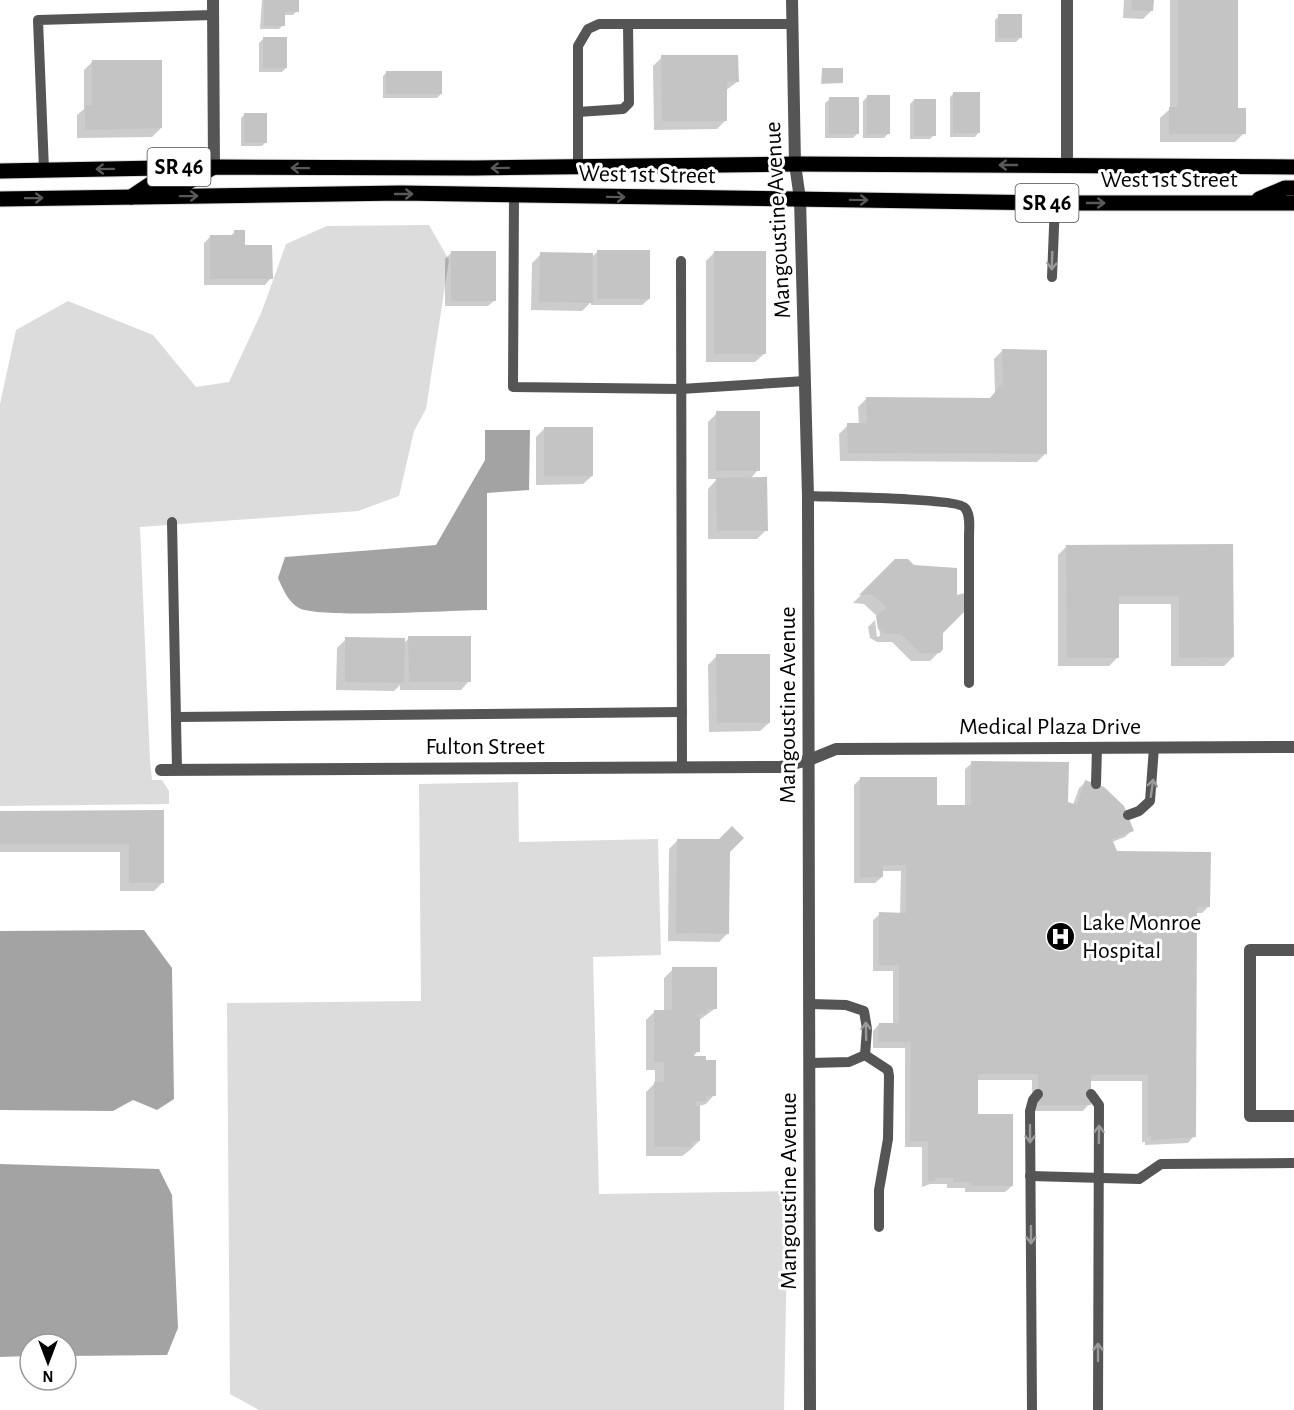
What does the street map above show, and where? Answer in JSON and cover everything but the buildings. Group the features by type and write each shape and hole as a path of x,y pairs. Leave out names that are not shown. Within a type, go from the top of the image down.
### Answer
{"main road":[{"name":"West 1st Street","path":"0,171 214,167 578,167 795,164 1294,166"},
{"path":"130,197 149,185 185,184 214,167"},
{"path":"1251,203 1285,188 1294,188"},
{"name":"West 1st Street","path":"0,199 401,194 1055,203 1294,203"}],"street":[{"path":"213,0 214,167"},
{"name":"Mangoustine Avenue","path":"792,0 795,164 800,199 808,496 811,1004 810,1410"},
{"path":"1067,0 1067,166"},
{"name":"Medical Plaza Drive","path":"809,760 836,749 1294,747"},
{"name":"Fulton Street","path":"161,770 780,766 809,760"},
{"path":"1294,950 1250,950 1250,1116 1294,1116"}],"lane":[{"path":"44,170 38,20 213,15"},
{"path":"578,167 578,46 588,29 599,24 792,24"},
{"path":"578,112 623,109 629,103 628,24"},
{"path":"514,195 513,387 681,389 805,381"},
{"path":"1052,277 1055,203"},
{"path":"681,261 682,767"},
{"path":"808,496 934,501 959,504 965,507 969,536 969,683"},
{"path":"172,522 177,769"},
{"path":"176,717 682,711"},
{"path":"1096,784 1097,747"},
{"path":"1128,815 1139,811 1150,801 1154,747"},
{"path":"811,1004 846,1005 864,1011 867,1029 865,1055"},
{"path":"811,1063 849,1062 865,1055"},
{"path":"865,1055 888,1070 889,1076 888,1139 879,1190 879,1227"},
{"path":"1032,1410 1031,1106 1038,1094"},
{"path":"1091,1094 1099,1105 1098,1410"},
{"path":"1030,1176 1098,1176 1139,1179 1161,1164 1294,1163"}],"shaded area":[{"path":"429,225 449,260 426,409 414,431 399,496 358,511 140,527 150,761 152,780 162,780 169,791 169,804 0,806 0,404 16,330 68,301 153,335 196,387 229,382 262,311 286,244 327,226"},
{"path":"485,430 530,430 529,490 487,493 487,610 332,613 299,608 292,602 278,578 285,557 436,545 485,460"},
{"path":"518,782 519,842 658,839 661,955 593,957 599,1194 788,1191 784,1410 259,1410 230,1394 227,1003 421,1001 419,784"},
{"path":"144,930 172,968 174,1099 157,1110 133,1100 113,1111 0,1110 0,931"},
{"path":"0,1164 159,1169 172,1195 178,1328 167,1355 78,1356 78,1332 18,1332 18,1356 0,1357"}],"place":[{"name":"Lake Monroe Hospital","path":"1061,937"}]}
